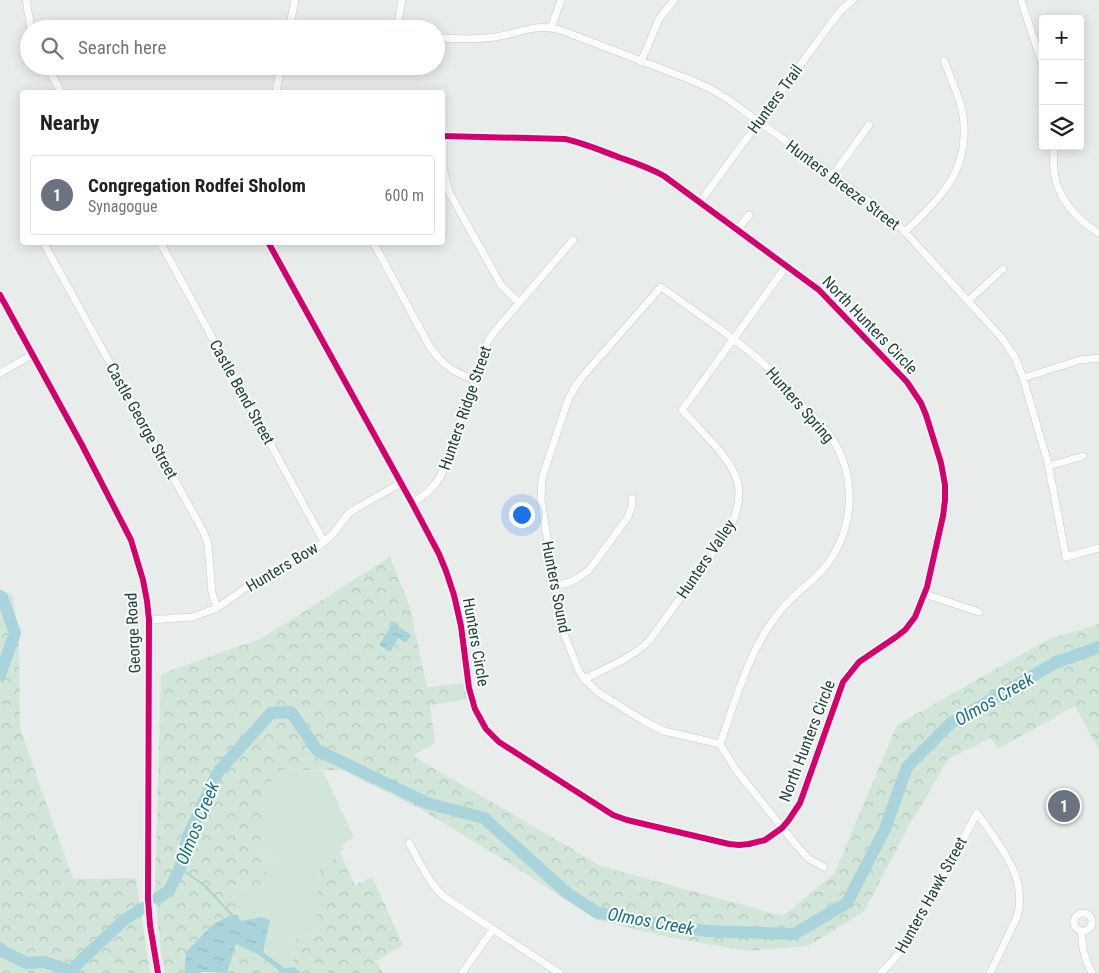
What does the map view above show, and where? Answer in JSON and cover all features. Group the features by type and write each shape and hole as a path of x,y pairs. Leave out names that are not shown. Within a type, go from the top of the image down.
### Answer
{"street":[{"path":"26,0 29,20"},
{"path":"291,20 295,0"},
{"path":"399,20 402,0"},
{"path":"551,28 562,0"},
{"path":"641,62 655,26 663,12 674,0"},
{"name":"Hunters Trail","path":"700,202 831,23 853,0"},
{"path":"1022,0 1041,60"},
{"name":"Hunters Breeze Street","path":"445,38 481,38 531,28 551,28 691,80 729,100 881,210 905,232 1005,341 1015,357 1023,378 1049,466 1066,557 1099,548"},
{"path":"905,232 929,209 945,190 956,170 963,146 963,114 944,60"},
{"path":"52,75 60,90"},
{"path":"276,90 279,75"},
{"path":"833,175 870,126"},
{"name":"North Hunters Circle","path":"445,136 565,139 580,142 664,176 787,265 829,299 900,375 914,392 926,414 942,468 945,500 925,594 915,617 905,630 888,644 859,662 843,682 800,803 793,816 782,828"},
{"path":"1054,150 1054,172 1061,194 1079,219 1099,233"},
{"path":"445,176 449,192 501,285 518,303"},
{"path":"738,229 749,215"},
{"name":"Hunters Ridge Street","path":"412,502 430,491 441,475 488,341 518,303 573,240"},
{"name":"Castle George Street","path":"45,245 202,531 208,544 212,593 217,608"},
{"name":"Castle Bend Street","path":"162,245 324,542"},
{"name":"Hunters Circle","path":"270,245 439,554 451,583 461,626 469,688 475,708 486,729 500,742 603,809 626,820 739,845 765,840 782,828"},
{"path":"375,245 430,347 438,358 449,368 474,378"},
{"path":"734,339 787,265"},
{"path":"969,300 1003,269"},
{"name":"Hunters Spring","path":"661,287 734,339 767,367 823,426 840,453 846,469 849,492 847,520 842,537 832,558 817,576 780,610 760,639 720,744"},
{"name":"Hunters Sound","path":"661,287 582,377 571,393 544,471 540,498 560,622 579,671 584,679 599,693 664,731 720,744"},
{"name":"George Road","path":"0,295 82,445 131,540 143,580 149,620 148,899 158,973"},
{"name":"Hunters Valley","path":"584,679 630,657 649,642 734,521 739,502 739,488 736,475 726,458 682,410 734,339"},
{"path":"0,373 32,355"},
{"path":"1023,378 1080,360 1099,358"},
{"path":"1049,466 1084,456"},
{"name":"Hunters Bow","path":"149,620 193,617 217,608 246,587 318,547 332,535 349,513 401,483"},
{"path":"554,586 570,582 589,570 628,516 632,505 632,498"},
{"path":"925,594 979,612"},
{"path":"720,744 736,770 796,846 809,859 824,867"},
{"name":"Hunters Hawk Street","path":"881,973 899,954 913,934 977,813 1006,854 1016,874 1020,892 1016,919 990,973"},
{"path":"409,843 436,888 453,903 559,973"},
{"path":"462,973 492,929"},
{"path":"1082,931 1084,955 1092,973"}],"green space":[{"path":"390,557 410,607 427,687 465,683 467,699 430,705 435,743 413,756 601,866 783,916 834,874 897,725 1049,639 1099,624 1099,750 1075,706 998,749 991,738 948,759 906,831 864,912 808,946 746,951 664,936 597,920 422,810 342,770 278,770 261,800 261,848 274,863 265,871 274,890 257,894 234,885 236,906 229,916 212,925 186,952 184,973 165,973 155,893 161,674 262,638"},
{"path":"0,590 13,595 19,641 20,729 73,879 136,878 150,973 0,973"},
{"path":"277,770 323,771 354,837 342,845 344,849 339,851 341,855 320,867 315,931 291,942 294,967 286,968 263,952 265,940 261,917 241,921 237,915 229,916 236,906 233,885 257,894 265,871 274,863 261,848 261,800"},
{"path":"341,855 355,885 372,877 403,945 376,961 383,973 302,973 294,967 291,942 315,931 320,867"},
{"path":"236,944 259,955 282,973 227,973"}],"water":[{"path":"393,623 411,635 406,643 398,638 390,652 379,645"},
{"path":"237,915 241,921 261,917 270,920 263,952 285,968 294,967 302,973 282,973 259,955 236,944 227,973 184,973 186,952 212,925 229,916"}],"waterway":[{"name":"Olmos Creek","path":"0,596 15,633 0,675"},
{"name":"Olmos Creek","path":"157,898 169,891 180,868 188,836 218,772 271,713 291,712 317,750 427,803 484,818 567,893 596,912 639,921 707,931 794,934 847,903 885,829 907,767 951,723 1055,663 1099,647"},
{"path":"180,868 205,886 233,916"},
{"name":"Olmos Creek","path":"0,948 4,952 27,963 44,962 71,970 124,920 143,908"}],"cycle path":[{"path":"270,245 439,554 454,595 461,626 469,688 475,709 486,729 499,742 613,815 729,844 749,844 765,840 782,828 800,803 843,682 859,662 905,630 915,617 927,587 943,516 945,485 941,463 921,403 907,382 819,290 664,176 637,164 565,139 445,136"},
{"path":"0,295 82,445 131,540 143,580 149,620 148,899 158,973"}],"place":[{"name":"Congregation Rodfei Sholom","path":"1064,806"}]}
